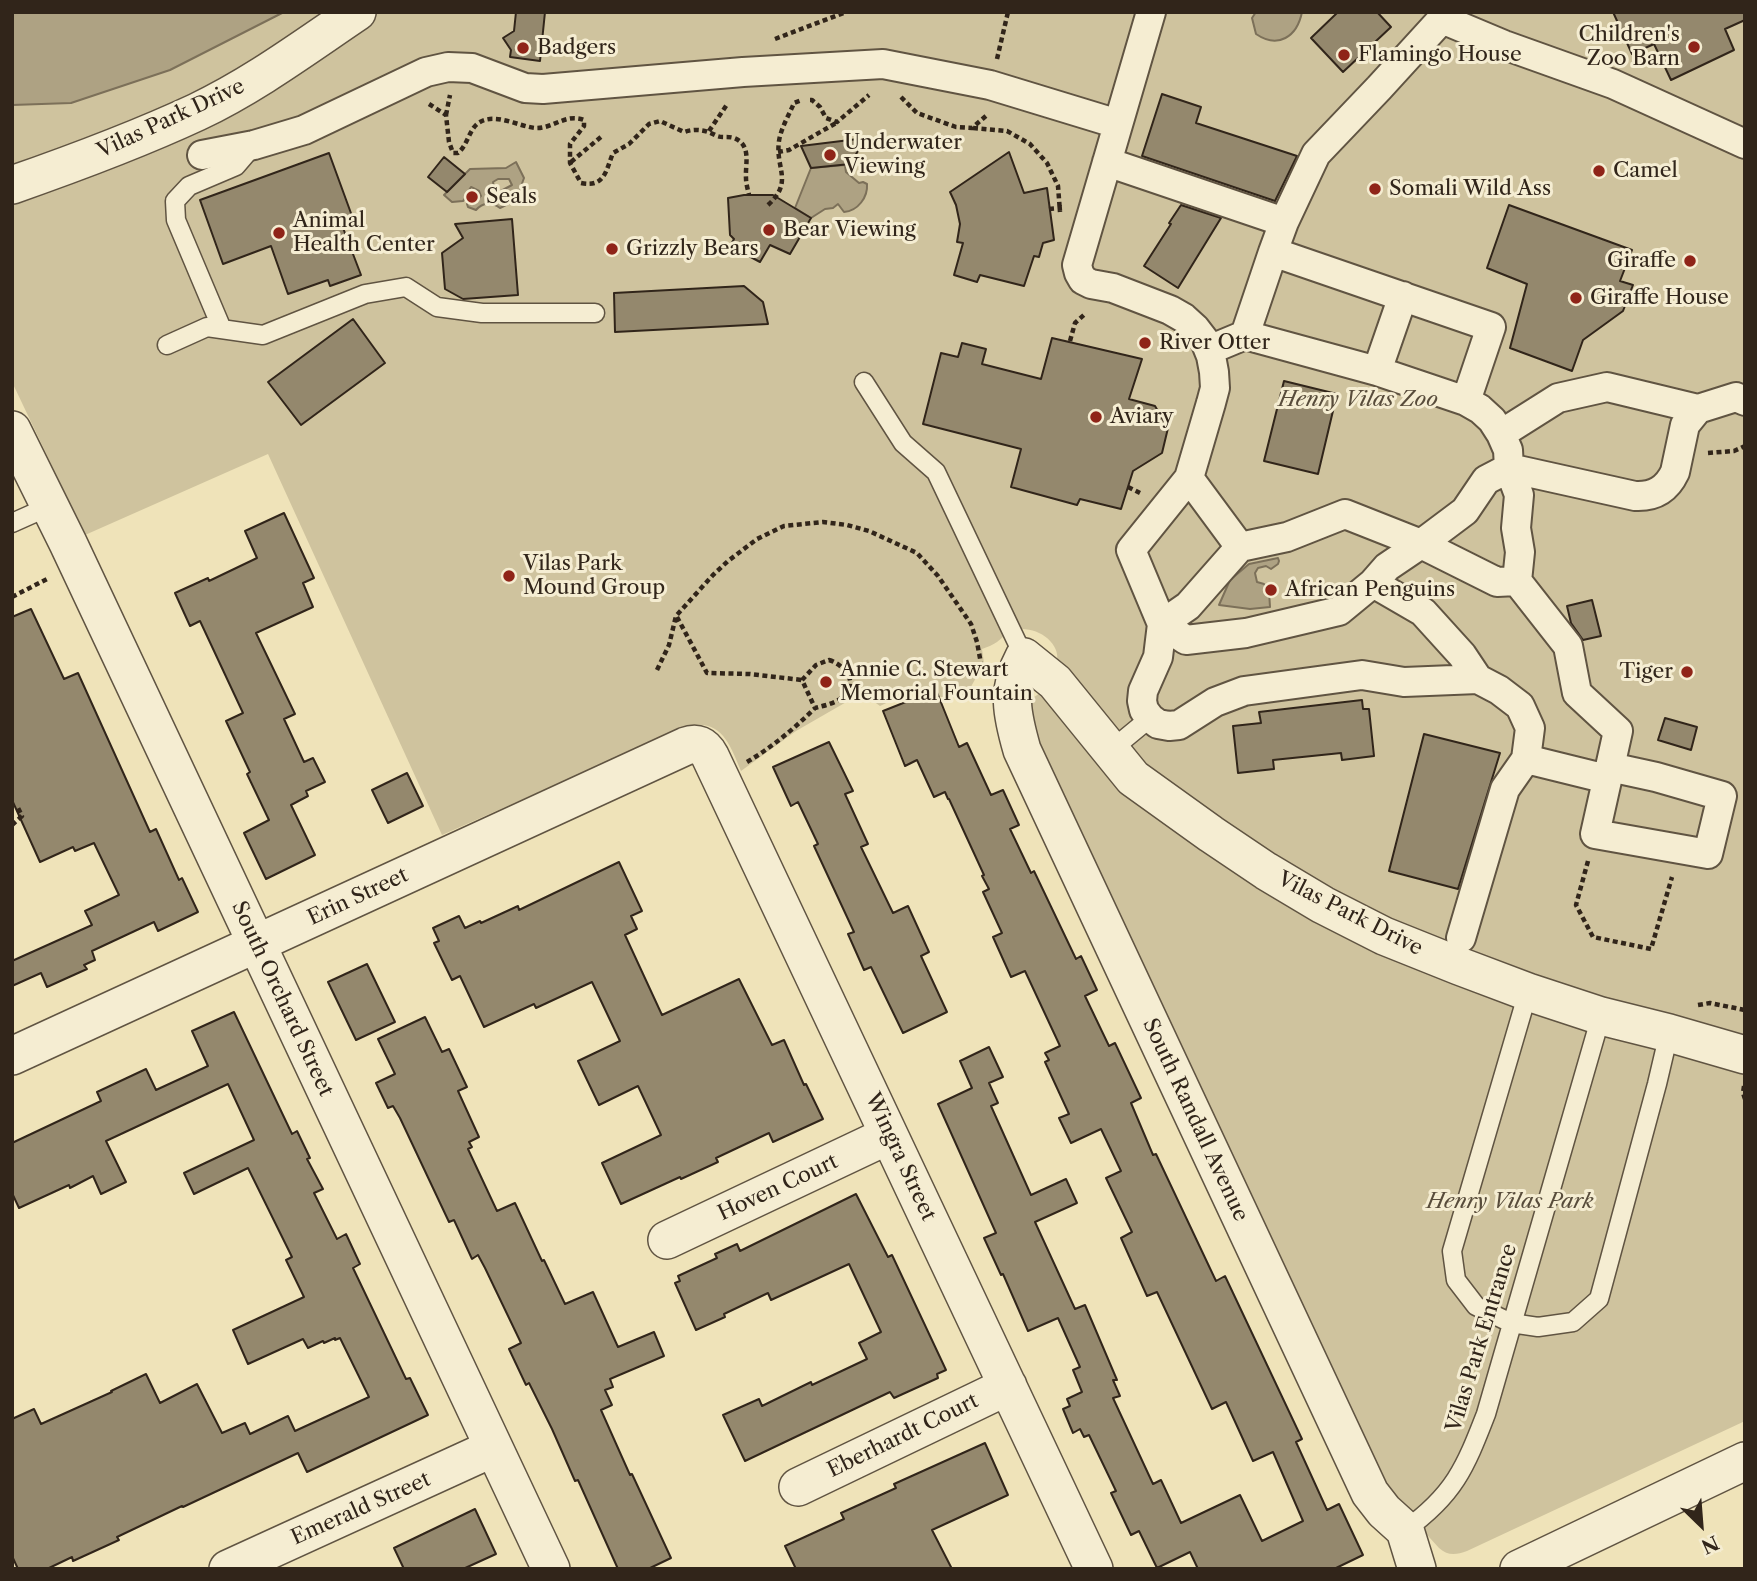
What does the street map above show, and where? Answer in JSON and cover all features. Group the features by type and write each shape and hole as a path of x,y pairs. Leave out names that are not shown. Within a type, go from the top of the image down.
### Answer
{"street":[{"name":"Vilas Park Drive","path":"12,185 89,158 199,111 263,75 356,12"},
{"path":"1151,12 1077,265 1083,279 1091,284 1113,288 1184,318 1205,341 1214,372 1214,388 1189,478 1131,550 1162,624 1158,657 1143,691 1144,710 1158,724 1169,726 1179,725 1215,702 1244,691 1362,675 1404,682 1478,679"},
{"path":"1245,335 1284,222 1316,154 1442,19 1504,45 1613,84 1745,144"},
{"path":"202,155 254,145 304,130 426,72 448,67 472,68 525,88 543,89 743,72 883,64 990,85 1118,124"},
{"path":"1107,162 1284,222"},
{"path":"1273,252 1491,327 1465,401"},
{"path":"1377,371 1403,296"},
{"path":"1209,350 1245,335 1377,371 1465,401 1492,420 1507,450 1509,468 1519,495 1516,528 1520,552 1517,581 1568,646 1577,693 1618,731 1609,773 1595,834 1708,854 1722,796 1656,777 1609,773 1526,760"},
{"path":"1501,434 1558,398 1607,387 1698,409"},
{"path":"1162,624 1186,640 1245,633 1339,611 1373,583 1387,567 1465,511 1486,480 1509,468 1644,496 1661,491 1675,472 1685,425 1698,409 1742,391"},
{"name":"South Orchard Street","path":"12,430 551,1569"},
{"path":"1189,478 1240,547"},
{"path":"1162,624 1188,606 1240,547 1287,537 1345,514 1422,544 1497,582 1517,581"},
{"path":"1373,583 1423,612 1462,655 1478,679 1499,690 1520,706 1530,728 1526,760 1505,789 1461,938"},
{"name":"Vilas Park Drive","path":"1024,657 1055,682 1133,778 1266,871 1312,898 1384,936 1528,992 1601,1016 1745,1055"},
{"name":"South Randall Avenue","path":"1024,657 1015,676 1012,702 1022,750 1370,1493 1384,1511 1405,1530 1417,1569"},
{"name":"Erin Street","path":"12,1056 686,746 693,743 704,747"},
{"name":"Wingra Street","path":"704,747 1094,1569"},
{"name":"Hoven Court","path":"667,1240 890,1135"},
{"name":"Eberhardt Court","path":"799,1487 1008,1386"},
{"name":"Emerald Street","path":"228,1569 493,1448"},
{"path":"1519,1569 1745,1461"}],"lane":[{"path":"222,329 176,220 175,201 189,186 236,166 254,145"},
{"path":"167,345 207,327 263,335 365,294 406,287 437,307 482,313 595,313"},
{"path":"864,382 903,443 936,472 1024,657"},
{"path":"12,523 50,506"},
{"path":"1110,751 1150,718"},
{"path":"1528,992 1452,1251 1456,1280 1476,1306 1511,1323 1538,1327 1573,1322 1599,1299 1669,1033"},
{"name":"Vilas Park Entrance","path":"1405,1530 1427,1515 1445,1496 1469,1457 1486,1414 1601,1016"}],"path":[{"path":"767,42 846,12"},
{"path":"972,128 987,116 992,100 990,85 1009,12"},
{"path":"398,85 446,115 453,153 464,148 474,126 490,118 538,128 575,117 584,120 584,126 570,145 570,163 581,183 597,182 607,174 613,153 629,144 649,124 660,121 684,132 701,130 722,138 734,138 744,146 749,195"},
{"path":"895,91 917,113 956,127 1007,131 1030,144 1047,163 1059,186 1062,250 1079,256"},
{"path":"778,152 789,150 837,122 872,93"},
{"path":"768,205 777,197 782,187 779,138 794,103 812,100 826,118 837,122"},
{"path":"570,163 602,136"},
{"path":"1679,453 1734,451 1745,446"},
{"path":"657,670 669,645 676,616 728,561 770,531 784,526 823,522 869,531 917,553 938,576 971,624 983,680"},
{"path":"12,597 51,577"},
{"path":"676,616 707,673 750,674 802,681"},
{"path":"739,767 762,753 815,708 838,700 849,691 850,686 847,672 830,660 822,661 802,681"},
{"path":"802,681 815,708"},
{"path":"12,825 22,816 18,808"},
{"path":"1595,834 1576,905 1593,937 1651,949 1680,850"},
{"path":"1745,1084 1745,1099"}],"green space":[{"name":"Henry Vilas Zoo","path":"284,12 1745,12 1745,1421 1459,1553 1449,1554 1442,1551 1389,1493 1036,742 1029,707 1035,696 1042,693 1057,662 1055,647 1038,632 1015,630 982,649 984,663 967,694 946,698 927,688 880,706 862,693 796,731 741,771 728,743 717,730 709,726 688,726 442,835 268,454 85,535 12,382 12,105 71,103 170,70"}],"shaded area":[{"path":"12,12 284,12 170,70 71,103 12,105"},
{"path":"1256,12 1302,12 1291,34 1279,40 1272,40 1256,34 1252,18"},
{"path":"516,162 524,178 516,200 500,208 488,204 476,210 468,207 467,204 474,197 481,196 479,191 471,187 470,193 463,201 452,202 444,195 470,169 506,168","holes":["509,179 512,185 495,192 493,182"]},
{"path":"845,165 846,172 859,183 867,184 866,194 858,206 844,212 838,204 811,218 795,208 811,168"},
{"path":"1278,558 1278,564 1271,569 1266,566 1258,568 1255,573 1257,582 1264,584 1269,591 1270,607 1250,609 1219,605 1230,580 1249,564"}],"building":[{"path":"516,12 545,12 540,61 510,57 511,50 503,38 514,31"},
{"name":"Flamingo House","path":"1338,12 1377,12 1391,27 1343,72 1311,38"},
{"name":"Children's Zoo Barn","path":"1613,12 1745,12 1745,20 1725,29 1734,50 1671,80 1654,44 1632,54"},
{"path":"1162,94 1201,107 1196,123 1297,156 1275,201 1142,156"},
{"name":"Underwater Viewing","path":"866,138 850,164 811,168 801,146"},
{"path":"1009,152 1024,193 1047,188 1054,240 1043,243 1039,257 1034,256 1024,286 980,275 977,282 954,275 963,243 957,242 960,224 950,192"},
{"name":"Animal Health Center","path":"329,153 352,216 340,220 361,275 330,286 328,280 288,294 271,246 223,264 200,200"},
{"path":"444,157 465,174 447,192 428,177"},
{"name":"Bear Viewing","path":"773,195 811,218 790,254 770,245 760,262 730,246 734,239 730,235 728,198"},
{"path":"1181,205 1221,218 1178,288 1144,266"},
{"name":"Giraffe House","path":"1509,205 1632,250 1620,281 1633,285 1623,311 1583,340 1572,371 1510,348 1527,284 1487,268"},
{"path":"512,219 518,295 463,299 445,289 442,253 463,238 455,224"},
{"path":"744,286 763,302 768,324 615,332 614,293"},
{"path":"353,319 385,363 301,425 268,382"},
{"name":"Aviary","path":"1052,338 1142,359 1129,399 1155,406 1168,428 1162,453 1133,471 1121,509 1080,499 1077,505 1011,487 1021,449 923,424 941,353 958,357 962,343 986,349 982,364 1041,379"},
{"path":"1284,381 1337,394 1318,474 1264,461"},
{"path":"284,513 314,578 303,583 313,607 256,633 295,714 284,719 304,762 313,758 325,782 306,791 308,796 291,805 315,855 266,879 244,833 269,820 226,721 243,713 200,621 190,626 175,593 208,578 209,581 257,558 245,531"},
{"path":"1592,600 1601,636 1583,640 1571,623 1567,606"},
{"path":"31,609 64,679 78,673 150,832 156,829 179,880 182,878 198,912 158,931 154,922 92,951 95,960 84,965 87,969 47,987 41,973 12,986 12,961 92,925 85,911 119,895 94,843 75,851 73,847 40,862 12,800 12,617"},
{"path":"936,690 959,747 967,743 991,795 1003,790 1019,825 1010,829 1031,873 1034,871 1076,959 1081,956 1097,990 1085,996 1109,1046 1115,1043 1141,1098 1131,1103 1153,1155 1156,1154 1216,1281 1225,1276 1302,1439 1296,1442 1327,1510 1339,1504 1363,1555 1334,1569 1198,1569 1190,1552 1157,1568 1139,1531 1131,1535 1111,1493 1116,1491 1089,1435 1084,1437 1080,1429 1073,1433 1063,1409 1070,1406 1067,1399 1082,1392 1073,1370 1080,1367 1058,1318 1028,1331 984,1238 996,1233 938,1104 972,1088 960,1061 989,1047 1003,1077 989,1083 998,1103 991,1106 1031,1195 1066,1179 1077,1203 1035,1222 1075,1309 1085,1305 1117,1380 1113,1380 1120,1396 1113,1398 1153,1484 1161,1480 1181,1523 1240,1495 1262,1541 1303,1521 1273,1452 1253,1461 1226,1402 1212,1409 1157,1292 1147,1296 1121,1238 1132,1232 1106,1178 1121,1171 1101,1129 1071,1143 1059,1118 1069,1114 1045,1062 1049,1060 1045,1053 1060,1046 1025,971 1011,977 993,937 1002,933 983,892 989,889 949,799 945,792 934,797 917,760 905,766 883,711"},
{"path":"1362,700 1363,709 1369,709 1374,756 1342,760 1341,753 1273,760 1274,769 1238,773 1233,726 1261,723 1259,712"},
{"path":"1665,718 1697,727 1691,750 1658,740"},
{"path":"1424,734 1500,753 1458,889 1389,871"},
{"path":"829,742 853,791 845,794 868,844 861,847 893,913 908,906 929,952 921,956 947,1012 903,1033 871,967 864,970 848,934 854,932 814,846 818,844 798,802 791,806 773,767"},
{"path":"407,773 423,806 388,823 372,790"},
{"path":"619,862 642,911 631,916 637,929 625,935 662,1015 739,979 772,1045 784,1040 823,1119 773,1142 769,1133 716,1158 718,1162 621,1204 602,1163 661,1135 638,1086 599,1105 578,1061 620,1041 592,982 536,1008 534,1004 484,1027 460,976 452,980 434,943 439,941 433,928 459,916 465,928 518,906 519,910"},
{"path":"367,964 395,1022 356,1040 328,982"},
{"path":"234,1012 292,1134 297,1131 310,1158 307,1159 323,1189 314,1193 337,1239 346,1234 360,1264 353,1268 406,1379 410,1378 428,1415 307,1472 298,1453 117,1537 119,1540 73,1561 72,1557 47,1569 18,1569 12,1556 12,1419 34,1409 41,1424 146,1374 160,1403 197,1384 222,1433 245,1423 250,1434 288,1416 295,1431 369,1397 340,1338 324,1343 323,1341 308,1348 303,1339 248,1364 233,1330 304,1297 286,1260 292,1257 248,1168 194,1194 184,1173 254,1140 228,1084 106,1141 126,1182 101,1194 93,1176 19,1208 12,1193 12,1143 101,1101 97,1092 146,1069 156,1090 208,1066 192,1031"},
{"path":"425,1017 442,1052 449,1049 467,1087 458,1091 479,1137 469,1142 472,1147 468,1149 497,1211 515,1203 565,1304 593,1292 618,1347 654,1332 664,1356 610,1379 613,1387 605,1390 612,1405 601,1410 671,1558 648,1569 618,1569 578,1480 575,1481 529,1383 526,1385 509,1349 521,1343 485,1268 478,1255 472,1259 454,1220 449,1222 400,1118 393,1106 388,1108 376,1083 395,1074 378,1039"},
{"path":"856,1194 888,1257 892,1255 946,1370 937,1374 938,1378 894,1398 890,1392 745,1461 723,1415 759,1399 762,1406 867,1359 859,1343 881,1332 849,1264 771,1300 768,1293 696,1330 675,1283 680,1281 678,1276 717,1258 715,1254 737,1244 740,1251"},
{"path":"985,1443 1008,1495 932,1530 952,1569 796,1569 785,1546 844,1519 841,1513 896,1488 894,1484"},
{"path":"475,1509 496,1554 463,1569 404,1569 394,1548"}],"place":[{"name":"Children's Zoo Barn","path":"1694,47"},
{"name":"Badgers","path":"523,48"},
{"name":"Flamingo House","path":"1344,55"},
{"name":"Underwater Viewing","path":"830,155"},
{"name":"Camel","path":"1599,171"},
{"name":"Somali Wild Ass","path":"1375,189"},
{"name":"Seals","path":"472,197"},
{"name":"Bear Viewing","path":"769,230"},
{"name":"Animal Health Center","path":"279,233"},
{"name":"Grizzly Bears","path":"612,249"},
{"name":"Giraffe","path":"1690,261"},
{"name":"Giraffe House","path":"1576,298"},
{"name":"River Otter","path":"1145,343"},
{"name":"Aviary","path":"1096,417"},
{"name":"Vilas Park Mound Group","path":"509,576"},
{"name":"African Penguins","path":"1271,590"},
{"name":"Tiger","path":"1687,672"},
{"name":"Annie C. Stewart Memorial Fountain","path":"826,682"}],"park label":[{"name":"Henry Vilas Park","path":"1510,1202"}]}
